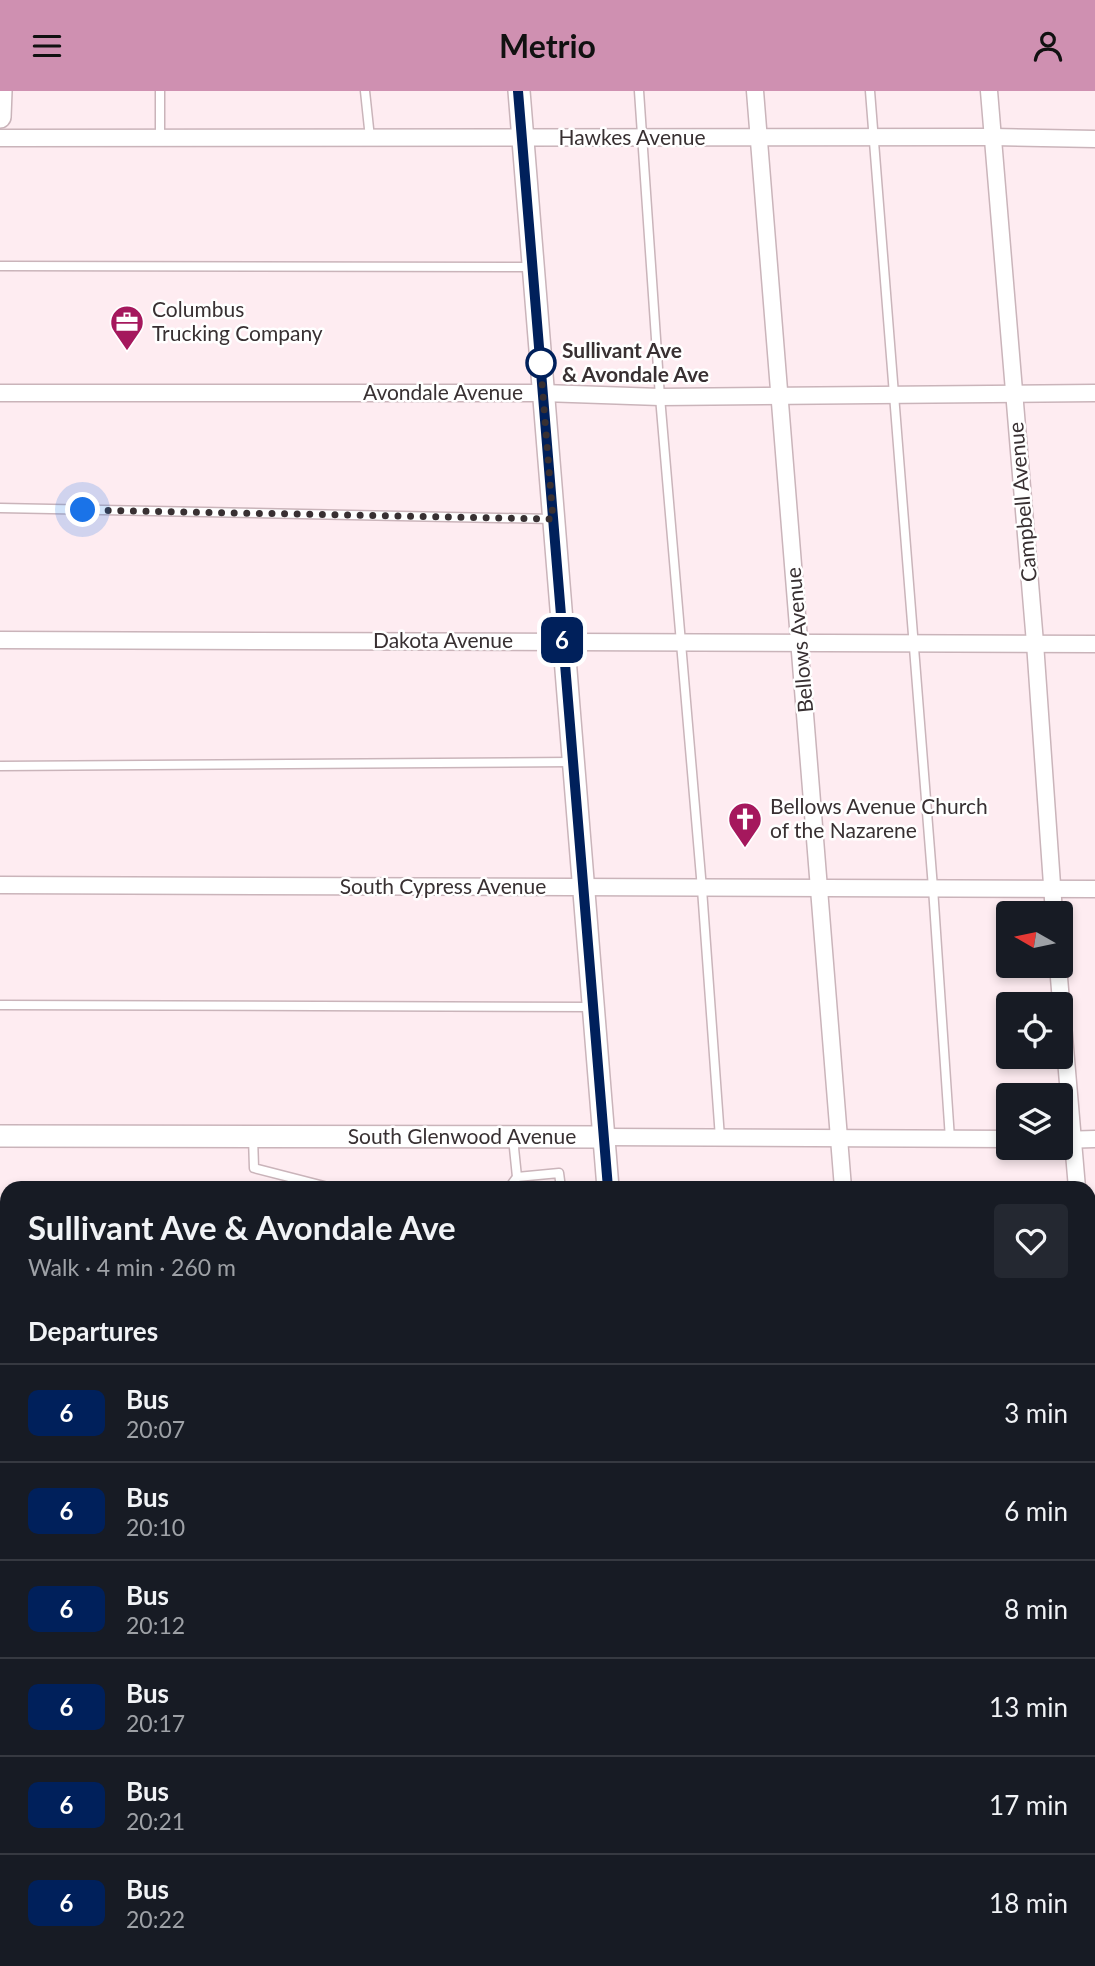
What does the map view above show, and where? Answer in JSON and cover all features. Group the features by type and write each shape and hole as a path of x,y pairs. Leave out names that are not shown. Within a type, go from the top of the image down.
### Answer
{"street":[{"path":"0,117 1,91"},
{"path":"519,91 607,1181"},
{"name":"Bellows Avenue","path":"755,91 843,1181"},
{"name":"Campbell Avenue","path":"989,91 1035,643 1053,901"},
{"name":"Hawkes Avenue","path":"0,138 1095,139"},
{"name":"Avondale Avenue","path":"0,393 543,393 660,397 1095,393"},
{"name":"Dakota Avenue","path":"0,640 1095,644"},
{"name":"South Cypress Avenue","path":"0,885 1095,889"},
{"path":"1059,978 1064,1083"},
{"name":"South Glenwood Avenue","path":"0,1136 996,1139"},
{"path":"1073,1140 1095,1139"},
{"path":"1071,1160 1076,1181"}],"lane":[{"path":"160,91 160,138"},
{"path":"365,91 369,138"},
{"path":"639,91 660,397 702,889 720,1138"},
{"path":"870,91 933,888 950,1139"},
{"path":"0,266 533,267"},
{"path":"0,508 553,519"},
{"path":"0,766 573,762"},
{"path":"0,1005 593,1007"},
{"path":"253,1137 254,1168 305,1181"},
{"path":"513,1137 517,1177 514,1181"},
{"path":"517,1177 559,1173 560,1181"}],"bus line":[{"name":"6","path":"518,91 607,1181"}],"place":[{"name":"Columbus Trucking Company","path":"127,352"},
{"name":"Sullivant Ave & Avondale Ave","path":"541,363"},
{"name":"Bellows Avenue Church of the Nazarene","path":"745,849"}],"route":[{"path":"83,510 553,519 540,358 541,363"}]}
